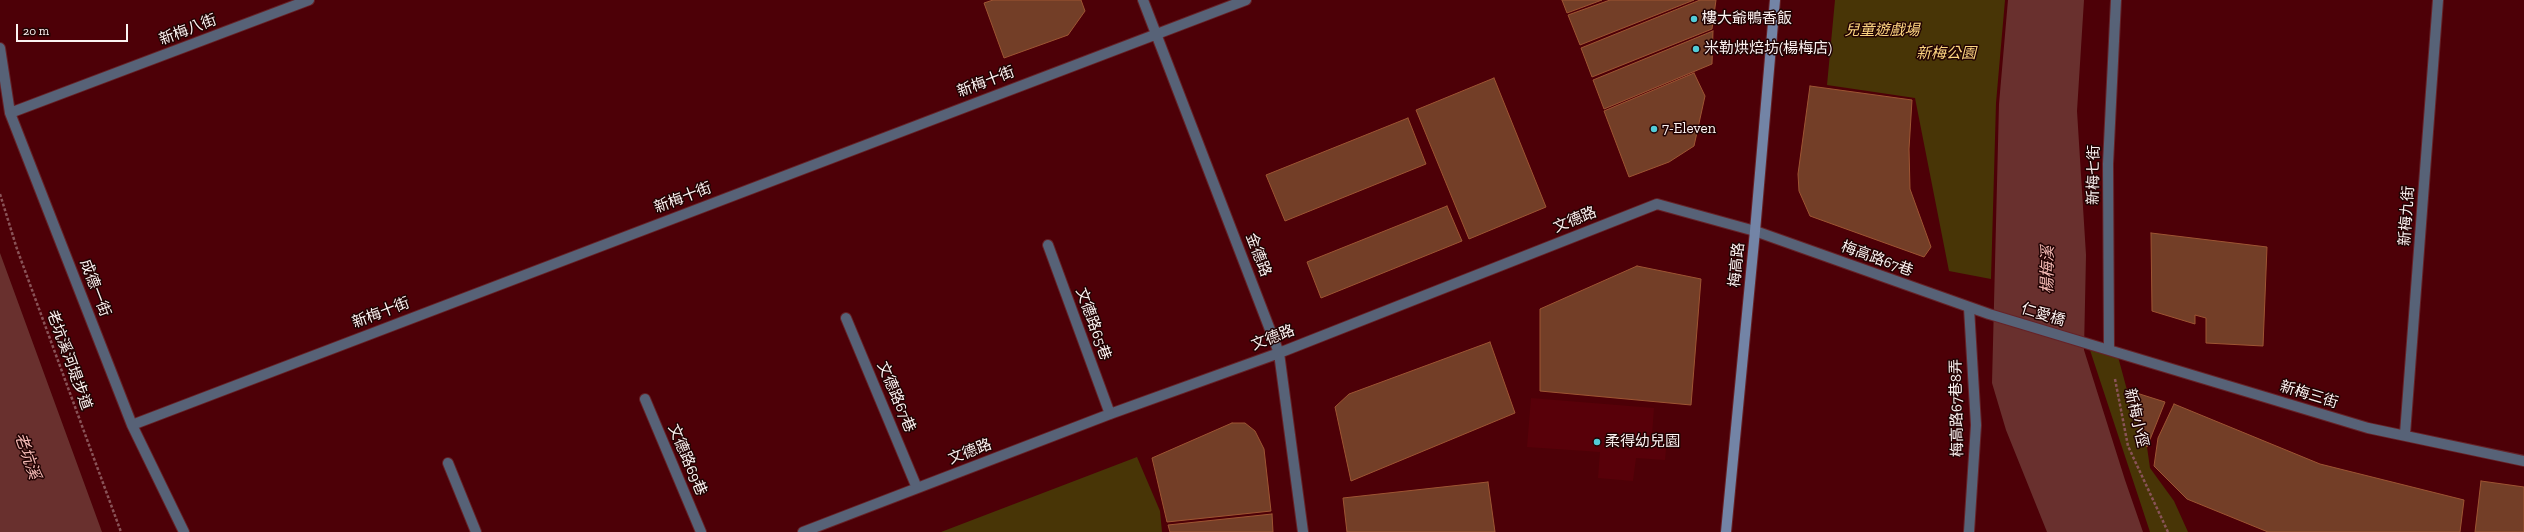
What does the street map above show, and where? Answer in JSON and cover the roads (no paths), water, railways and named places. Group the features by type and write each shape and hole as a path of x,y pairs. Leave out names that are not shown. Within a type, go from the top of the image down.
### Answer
{"street":[{"name":"新梅八街","path":"10,113 309,0"},
{"name":"金德路","path":"1143,0 1279,352 1303,532"},
{"name":"新梅十街","path":"132,424 1246,0"},
{"name":"梅高路","path":"1726,532 1755,231 1775,0"},
{"name":"新梅七街","path":"2109,350 2108,164 2116,0"},
{"name":"新梅九街","path":"2405,434 2438,0"},
{"name":"成德一街","path":"0,48 10,113 132,424 184,532"},
{"name":"文德路","path":"803,532 1110,414 1279,352 1657,204 1755,231"},
{"name":"梅高路67巷","path":"1755,231 1989,314"},
{"name":"文德路65巷","path":"1048,245 1110,414"},
{"name":"梅高路67巷8弄","path":"1969,532 1976,426 1970,308"},
{"name":"仁愛橋","path":"1989,314 2088,344"},
{"name":"文德路67巷","path":"846,318 917,488"},
{"name":"新梅三街","path":"2088,344 2368,428 2405,434 2524,461"},
{"name":"文德路69巷","path":"645,399 701,532"},
{"path":"448,463 476,532"}],"water":[{"name":"楊梅溪","path":"2008,0 2084,0 2077,111 2086,255 2084,350 2143,532 2047,532 2006,430 1992,383 1999,104"},
{"name":"老坑溪","path":"0,253 102,532 0,532"}],"place":[{"name":"樓大爺鴨香飯","path":"1694,19"},
{"name":"米勒烘焙坊(楊梅店)","path":"1696,49"},
{"name":"7-Eleven","path":"1654,129"},
{"name":"柔得幼兒園","path":"1597,442"}],"park label":[{"name":"兒童遊戲場","path":"1882,31"},
{"name":"新梅公園","path":"1946,54"}]}
